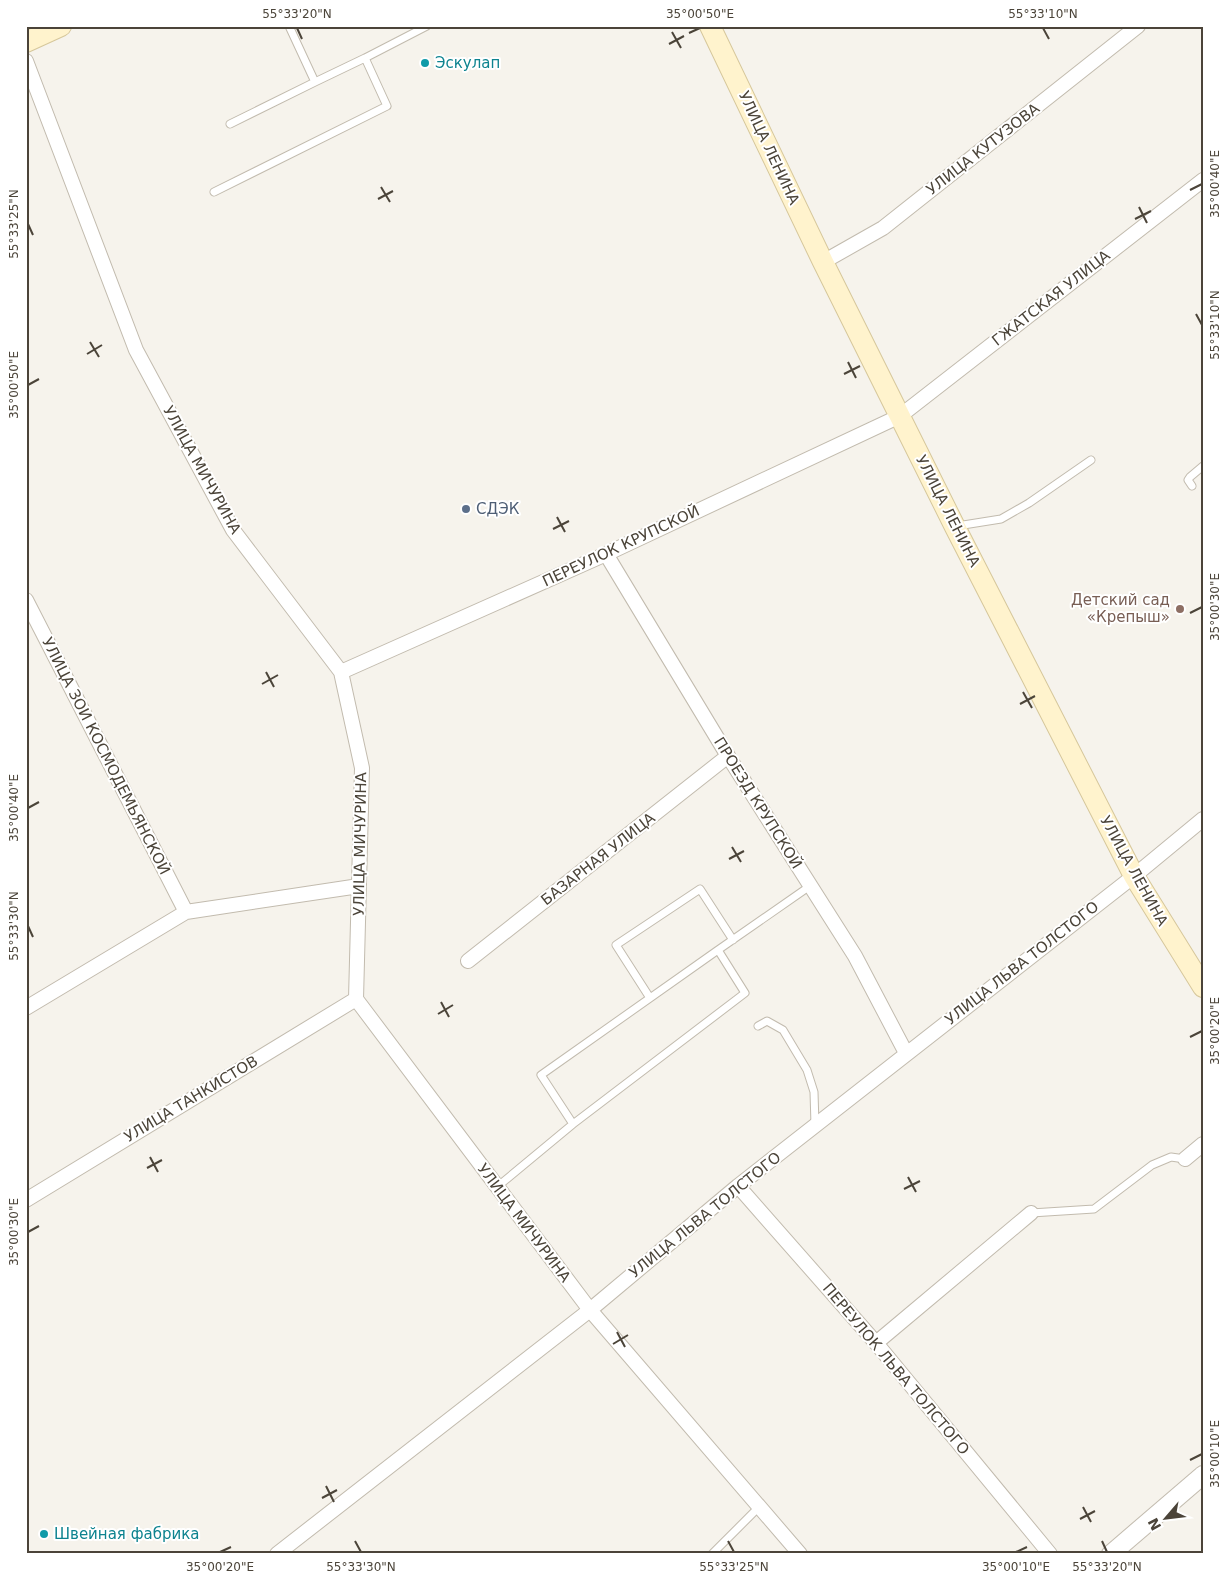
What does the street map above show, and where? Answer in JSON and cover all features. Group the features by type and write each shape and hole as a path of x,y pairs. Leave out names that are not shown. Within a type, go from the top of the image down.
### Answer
{"main road":[{"path":"26,42 61,26"},
{"name":"УЛИЦА ЛЕНИНА","path":"710,26 823,262 955,527 1134,876 1203,987"}],"street":[{"name":"УЛИЦА КУТУЗОВА","path":"823,262 883,228 1138,26"},
{"name":"УЛИЦА МИЧУРИНА","path":"26,61 136,350 233,530 341,672 362,768 356,999 590,1310 800,1554"},
{"name":"ГЖАТСКАЯ УЛИЦА","path":"900,416 1203,180"},
{"name":"ПЕРЕУЛОК КРУПСКОЙ","path":"341,672 606,554 900,416"},
{"name":"ПРОЕЗД КРУПСКОЙ","path":"606,554 728,756 855,956 906,1053"},
{"name":"УЛИЦА ЗОИ КОСМОДЕМЬЯНСКОЙ","path":"26,600 186,912"},
{"name":"БАЗАРНАЯ УЛИЦА","path":"468,961 728,756"},
{"name":"УЛИЦА ЛЬВА ТОЛСТОГО","path":"277,1554 590,1310 738,1186 1134,876 1203,819"},
{"path":"26,1008 186,912 359,886"},
{"name":"УЛИЦА ТАНКИСТОВ","path":"26,1200 356,999"},
{"path":"1185,1159 1203,1144"},
{"name":"ПЕРЕУЛОК ЛЬВА ТОЛСТОГО","path":"738,1186 876,1343 1050,1554"},
{"path":"876,1343 1031,1213"},
{"path":"1111,1554 1203,1475"}],"lane":[{"path":"289,26 315,82"},
{"path":"230,124 426,26"},
{"path":"214,192 387,106 365,58"},
{"path":"955,527 962,524 1001,519 1029,503 1091,460"},
{"path":"1192,486 1188,480 1190,476 1203,466"},
{"path":"573,1124 542,1075 810,886"},
{"path":"650,998 616,945 700,889 733,940"},
{"path":"497,1187 573,1124 745,993 718,950"},
{"path":"758,1026 767,1021 783,1030 807,1070 814,1092 815,1125"},
{"path":"1031,1213 1094,1209 1152,1165 1171,1158 1185,1159"},
{"path":"712,1554 759,1507"}],"place":[{"name":"Эскулап","path":"425,63"},
{"name":"СДЭК","path":"466,509"},
{"name":"Детский сад «Крепыш»","path":"1180,609"},
{"name":"Швейная фабрика","path":"44,1534"}]}
